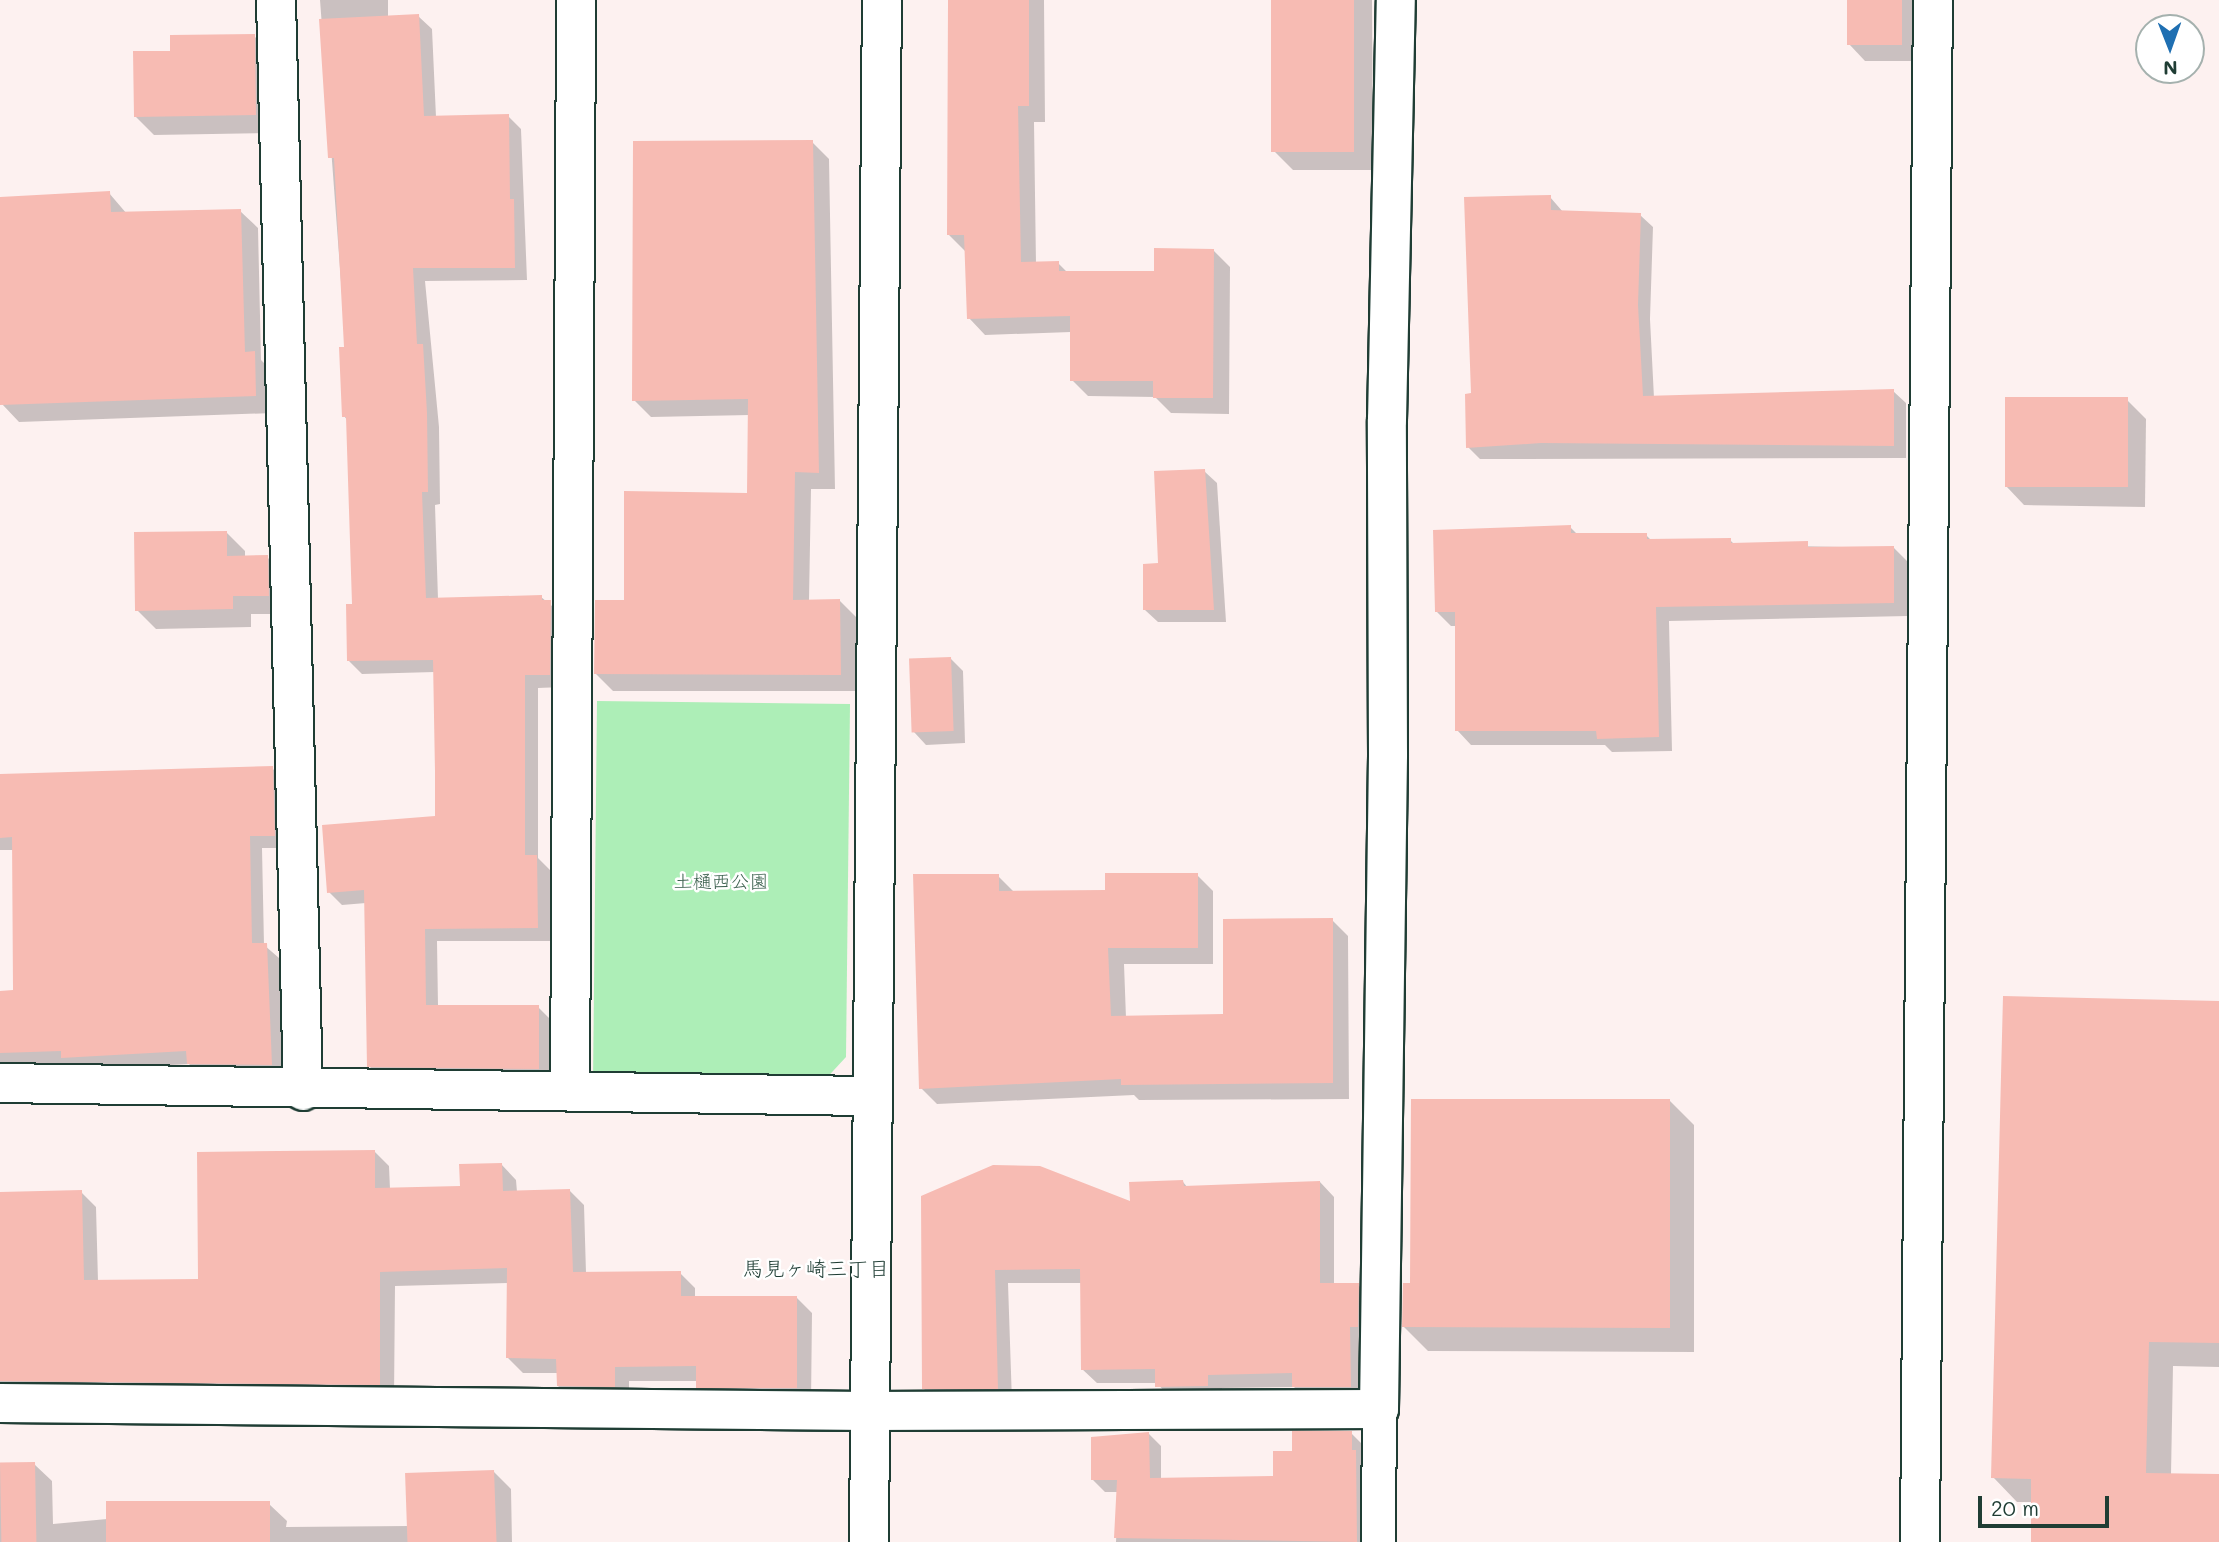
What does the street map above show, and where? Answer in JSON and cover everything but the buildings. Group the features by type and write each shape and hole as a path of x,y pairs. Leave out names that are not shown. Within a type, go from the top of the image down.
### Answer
{"street":[{"path":"276,0 303,1091"},
{"path":"570,1090 576,0"},
{"path":"869,1542 870,1096 882,0"},
{"path":"1378,1542 1388,754 1387,420 1395,0"},
{"path":"1920,1542 1933,0"},
{"path":"0,1083 303,1091 570,1090 870,1096"},
{"path":"0,1403 868,1410 1378,1409"}],"green space":[{"name":"土樋西公園","path":"597,701 850,704 846,1057 821,1084 593,1082"}],"district":[{"name":"馬見ヶ崎三丁目","path":"816,1268"}]}
